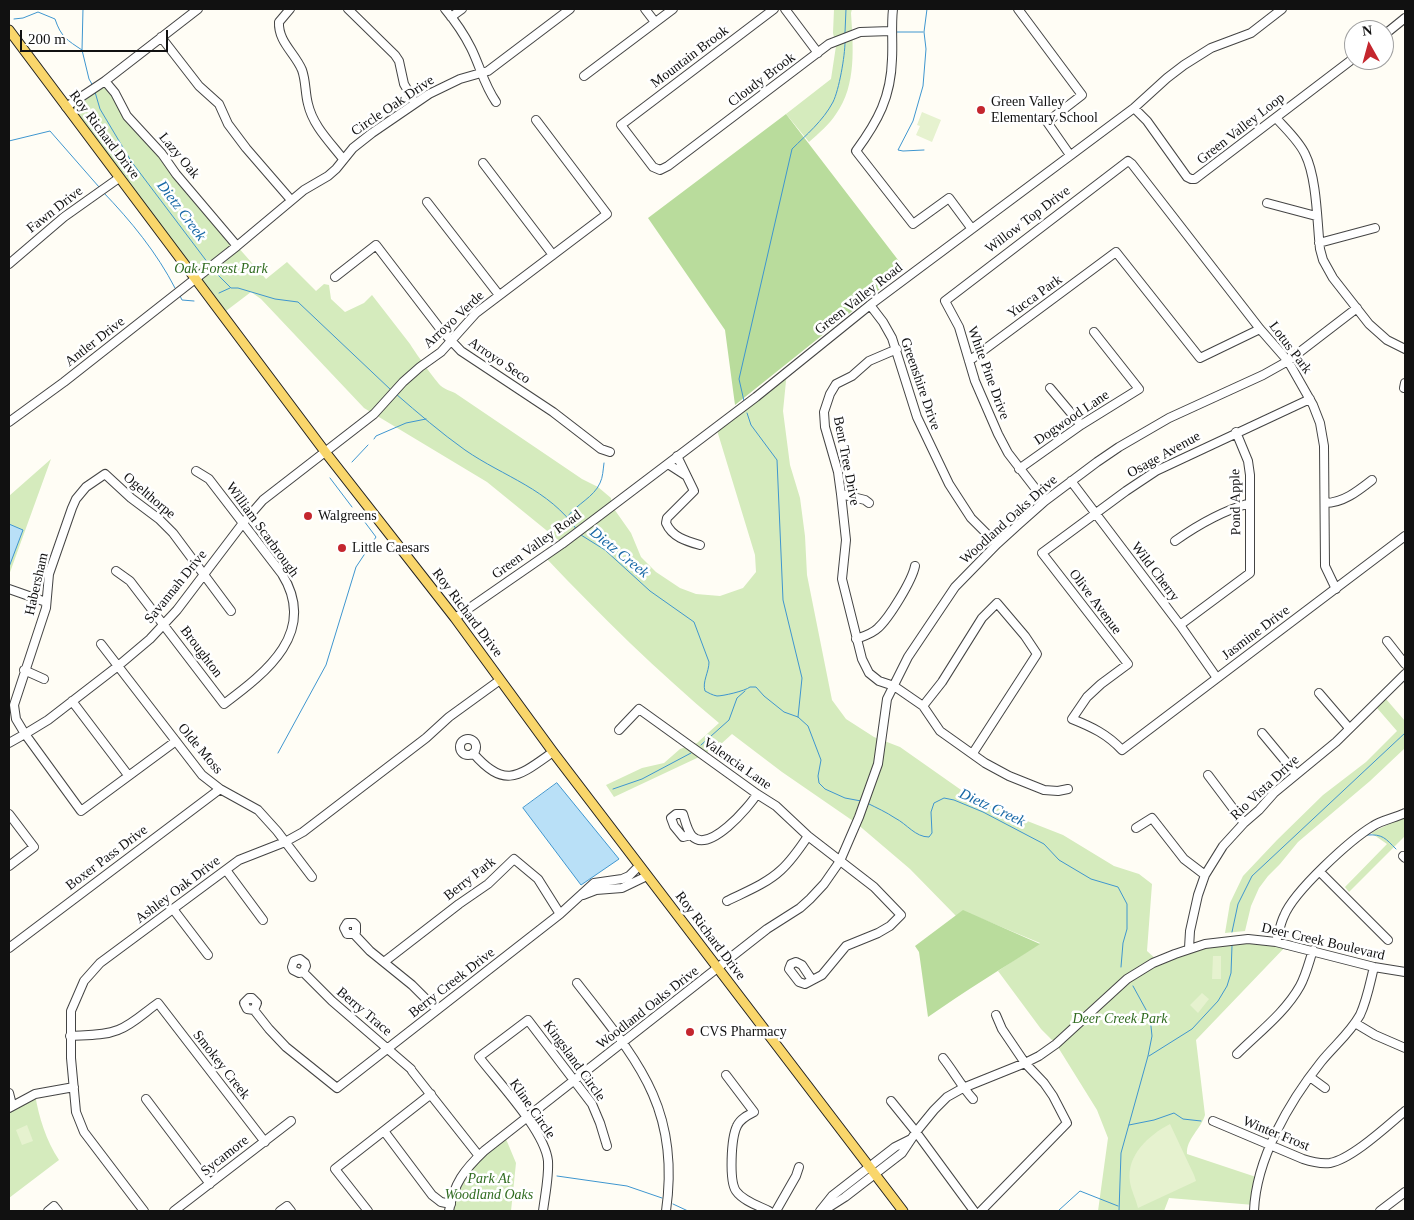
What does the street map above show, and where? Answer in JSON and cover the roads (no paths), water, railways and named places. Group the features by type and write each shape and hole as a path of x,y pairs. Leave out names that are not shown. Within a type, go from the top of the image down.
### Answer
{"main road":[{"name":"Roy Richard Drive","path":"9,30 326,453 455,618 639,866 903,1211"}],"street":[{"path":"66,107 105,81 198,9"},
{"path":"290,9 279,22 280,36 302,70 311,115 317,126 343,159"},
{"path":"348,9 395,55 399,61 404,84 415,103"},
{"path":"445,9 470,46 480,73 496,102"},
{"path":"451,17 462,9"},
{"name":"Circle Oak Drive","path":"195,278 238,246 304,190 328,176 336,169 352,148 415,103 450,83 488,71 496,66 570,9"},
{"path":"645,9 656,22"},
{"path":"584,76 673,9"},
{"name":"Mountain Brook","path":"657,169 650,164 621,125 774,9"},
{"path":"785,9 818,53"},
{"path":"893,9 891,31 892,58 888,92 876,124 856,151 913,224 948,198 972,229"},
{"path":"1018,9 1082,95 1047,122 1070,155"},
{"name":"Green Valley Road","path":"455,618 567,540 668,464 756,397 870,305 1134,108 1184,65 1211,48 1251,33 1282,9"},
{"path":"1394,27 1405,18"},
{"name":"Cloudy Brook","path":"657,169 660,170 668,166 829,44 851,35 872,31 891,31"},
{"path":"161,37 199,86 219,104 228,124 246,148 292,200"},
{"name":"Green Valley Loop","path":"1134,108 1144,117 1187,176 1195,179 1344,66"},
{"name":"Lazy Oak","path":"105,81 115,93 127,116 162,154 176,174 238,246"},
{"path":"1276,118 1305,153 1311,172 1319,243 1323,260 1333,278 1381,336 1405,348"},
{"name":"Arroyo Verde","path":"326,453 374,414 399,386 420,367 441,352 476,313 606,214 536,120"},
{"name":"Willow Top Drive","path":"945,301 1128,161"},
{"name":"Lotus Park","path":"1128,161 1260,329 1288,361 1310,399 1320,423 1324,446 1324,566 1336,589"},
{"path":"483,163 553,255"},
{"name":"Fawn Drive","path":"9,264 64,217 119,178"},
{"path":"427,202 499,295"},
{"path":"1267,204 1316,216"},
{"path":"1319,243 1375,228"},
{"name":"Arroyo Seco","path":"335,276 376,245 451,342 461,351 553,412 601,448 610,452"},
{"name":"Yucca Park","path":"969,361 1116,252 1200,358 1260,329"},
{"name":"Antler Drive","path":"9,422 71,376 195,278"},
{"name":"White Pine Drive","path":"945,301 959,327 986,409 1008,453 1045,501"},
{"name":"Greenshire Drive","path":"870,305 883,322 896,349 917,417 936,461 971,518 997,544"},
{"name":"Woodland Oaks Drive","path":"450,1208 454,1191 463,1173 479,1156 767,929 800,908 824,884 840,861 871,785 878,764 887,699 908,657 950,593 997,544 1045,501 1119,447 1160,422 1263,375 1288,361 1357,308"},
{"name":"Dogwood Lane","path":"1020,469 1081,425 1139,389 1094,332"},
{"name":"Bent Tree Drive","path":"896,349 869,361 852,376 836,384 830,394 824,412 824,420 838,472 846,540 842,579 862,659 869,673 879,681 894,686 924,706 940,731 985,763 1035,787 1052,791 1068,789"},
{"path":"1050,388 1081,425"},
{"name":"Osage Avenue","path":"1042,553 1156,471 1310,399"},
{"name":"Pond Apple","path":"1180,625 1250,573 1250,475 1248,462 1236,432"},
{"name":"Savannah Drive","path":"9,742 48,720 150,639 203,575 242,523 263,500 326,453"},
{"path":"677,456 693,488 693,493 666,518 666,523 671,531 680,539 700,545"},
{"path":"668,464 685,475"},
{"name":"William Scarbrough","path":"196,471 209,479 286,581 292,597 292,628 285,646 274,662 254,681 224,704"},
{"name":"Ogelthorpe","path":"104,474 159,519 173,533 231,611"},
{"name":"Habersham","path":"104,474 86,487 76,499 72,508 49,574 46,602 41,623 14,705 16,719 81,811 128,775"},
{"path":"1325,503 1333,503 1345,498 1372,480"},
{"name":"Wild Cherry","path":"1071,481 1218,678"},
{"path":"841,494 865,500 869,503"},
{"path":"1175,541 1211,517 1250,503"},
{"name":"Jasmine Drive","path":"1122,750 1405,536"},
{"name":"Olive Avenue","path":"1042,553 1128,664 1087,697 1072,719 1099,731 1114,741 1122,750"},
{"path":"856,639 871,633 881,625 910,580 915,566"},
{"name":"Broughton","path":"116,571 130,581 224,704"},
{"path":"9,589 46,602"},
{"path":"924,706 942,682 982,618 997,603 1037,654 973,753"},
{"path":"1387,641 1405,664"},
{"name":"Olde Moss","path":"101,644 202,775 220,789 258,810 267,818 312,877"},
{"path":"24,670 44,679"},
{"name":"Rio Vista Drive","path":"1189,948 1193,911 1205,875 1224,846 1274,793 1336,742 1405,674"},
{"name":"Ashley Oak Drive","path":"144,1211 84,1132 76,1112 70,1036 71,1010 84,981 100,963 239,860 285,842 303,832 426,738 449,717 500,680"},
{"path":"1319,693 1349,728"},
{"path":"72,701 128,775 176,741"},
{"name":"Valencia Lane","path":"619,730 639,709 776,806 808,836 874,887 901,915 890,926 878,933 846,946 822,975 812,980"},
{"path":"1262,733 1296,774"},
{"path":"473,753 498,774 507,777 520,773 553,752"},
{"path":"1208,774 1244,823"},
{"name":"Boxer Pass Drive","path":"9,948 220,789"},
{"path":"691,835 697,839 704,840 732,824 750,805 757,794"},
{"path":"1276,942 1284,915 1291,902 1320,872 1366,830 1375,824 1405,813"},
{"path":"9,814 34,847 9,866"},
{"path":"1136,828 1152,818 1184,859 1205,875"},
{"path":"727,901 780,871 792,859 808,836"},
{"name":"Berry Park","path":"384,962 488,884 514,859 538,879 560,914"},
{"name":"Berry Creek Drive","path":"254,1010 286,1046 337,1088 560,914 594,884 622,879 629,876 639,866"},
{"path":"226,870 263,920"},
{"path":"1320,872 1388,940"},
{"name":"Berry Creek Drive","path":"581,896 596,890 622,888 647,876"},
{"path":"609,880 610,889"},
{"path":"173,909 208,955"},
{"path":"354,934 370,951 412,985 437,1010"},
{"name":"Deer Creek Boulevard","path":"822,1211 875,1175 902,1153 916,1132 941,1102 963,1088 1025,1063 1056,1044 1127,979 1153,963 1189,948 1242,939 1276,942 1374,967 1405,972"},
{"path":"1237,1054 1274,1018 1295,994 1304,976 1313,950"},
{"path":"1254,1211 1258,1180 1271,1146 1291,1105 1310,1078 1355,1023 1364,1006 1374,967"},
{"name":"Berry Trace","path":"303,972 332,1001 412,1070 479,1156"},
{"path":"576,983 623,1043 651,1088 665,1128 670,1171 666,1211"},
{"name":"Smokey Creek","path":"70,1036 117,1031 127,1026 158,1003 265,1142"},
{"path":"981,1211 1067,1123 1044,1083 1025,1063 1002,1029 996,1016"},
{"name":"Kline Circle","path":"528,1020 479,1058 541,1138 548,1161 543,1211"},
{"name":"Kingsland Circle","path":"528,1020 592,1104 607,1146"},
{"path":"1355,1023 1374,1035 1405,1048"},
{"path":"944,1058 963,1088 973,1099"},
{"path":"726,1074 754,1112 739,1122 734,1136 733,1185 743,1197 769,1211"},
{"path":"1310,1078 1325,1088"},
{"path":"9,1093 10,1107 36,1094 74,1087"},
{"path":"368,1211 335,1169 432,1094"},
{"path":"146,1099 210,1184"},
{"path":"891,1101 974,1211"},
{"name":"Winter Frost","path":"1213,1121 1310,1161 1328,1163 1337,1161 1355,1151 1405,1111"},
{"name":"Sycamore","path":"174,1211 291,1121"},
{"path":"384,1131 432,1194 450,1208"},
{"name":"Deer Creek Boulevard","path":"822,1211 832,1196 895,1147 911,1139"},
{"path":"776,1211 796,1176 798,1167"},
{"path":"1380,1211 1405,1192"}],"water":[{"path":"9,524 23,530 9,567"},
{"path":"557,783 619,859 581,885 523,808"}],"waterway":[{"name":"Dietz Creek","path":"83,9 82,50 89,79 93,86"},
{"path":"845,33 846,9"},
{"path":"924,150 898,150 913,121 923,86 926,49 924,32 927,9"},
{"path":"14,19 23,18 38,12 55,19 65,38 82,50"},
{"path":"896,32 923,32"},
{"path":"744,401 739,379 792,149 819,122 833,102 841,73 845,42"},
{"name":"Dietz Creek","path":"95,92 100,109 131,161 208,263"},
{"path":"9,141 50,131 99,187"},
{"path":"103,192 143,238 175,288"},
{"name":"Dietz Creek","path":"212,269 231,288 238,288 275,299 298,302 391,390"},
{"path":"219,293 230,288"},
{"path":"180,296 182,300 194,301"},
{"name":"Dietz Creek","path":"396,394 465,450 540,494 566,516 577,530"},
{"path":"747,413 751,425 777,460 783,600 802,678 798,717"},
{"path":"374,439 376,436 406,423 426,419"},
{"path":"352,462 368,445"},
{"path":"568,516 597,488 602,478 604,463"},
{"path":"330,478 352,507"},
{"path":"278,753 326,665 356,567 376,537 361,517"},
{"name":"Dietz Creek","path":"581,535 605,550 650,591 694,622 709,662 704,684 705,691 720,696 756,687 784,712 798,717 808,726 821,760 818,776 819,783 825,789 845,798 861,801"},
{"path":"701,745 729,720 737,698 745,691"},
{"path":"1232,932 1238,904 1252,876 1405,733"},
{"path":"613,789 642,779 691,753"},
{"name":"Dietz Creek","path":"867,803 885,812 915,833 929,837 932,833 931,812 934,803 944,798 954,800 983,812 1044,844 1059,860 1091,879 1118,887 1127,904 1127,929 1123,943 1121,967"},
{"path":"1367,835 1377,835 1396,849"},
{"path":"1149,1056 1192,1029 1218,1001 1227,986 1231,973 1232,946"},
{"name":"Dietz Creek","path":"1119,1211 1121,1153 1152,1036 1150,1017 1133,986"},
{"path":"1129,1125 1154,1120 1174,1113 1183,1119 1201,1121"},
{"path":"557,1176 627,1186 662,1198"},
{"path":"1058,1211 1080,1191 1118,1206"},
{"path":"673,1204 688,1211"}],"place":[{"name":"Green Valley Elementary School","path":"981,110"},
{"name":"Walgreens","path":"308,516"},
{"name":"Little Caesars","path":"342,548"},
{"name":"CVS Pharmacy","path":"690,1032"}],"park label":[{"name":"Oak Forest Park","path":"221,269"},
{"name":"Deer Creek Park","path":"1120,1019"},
{"name":"Park At Woodland Oaks","path":"489,1188"}]}
